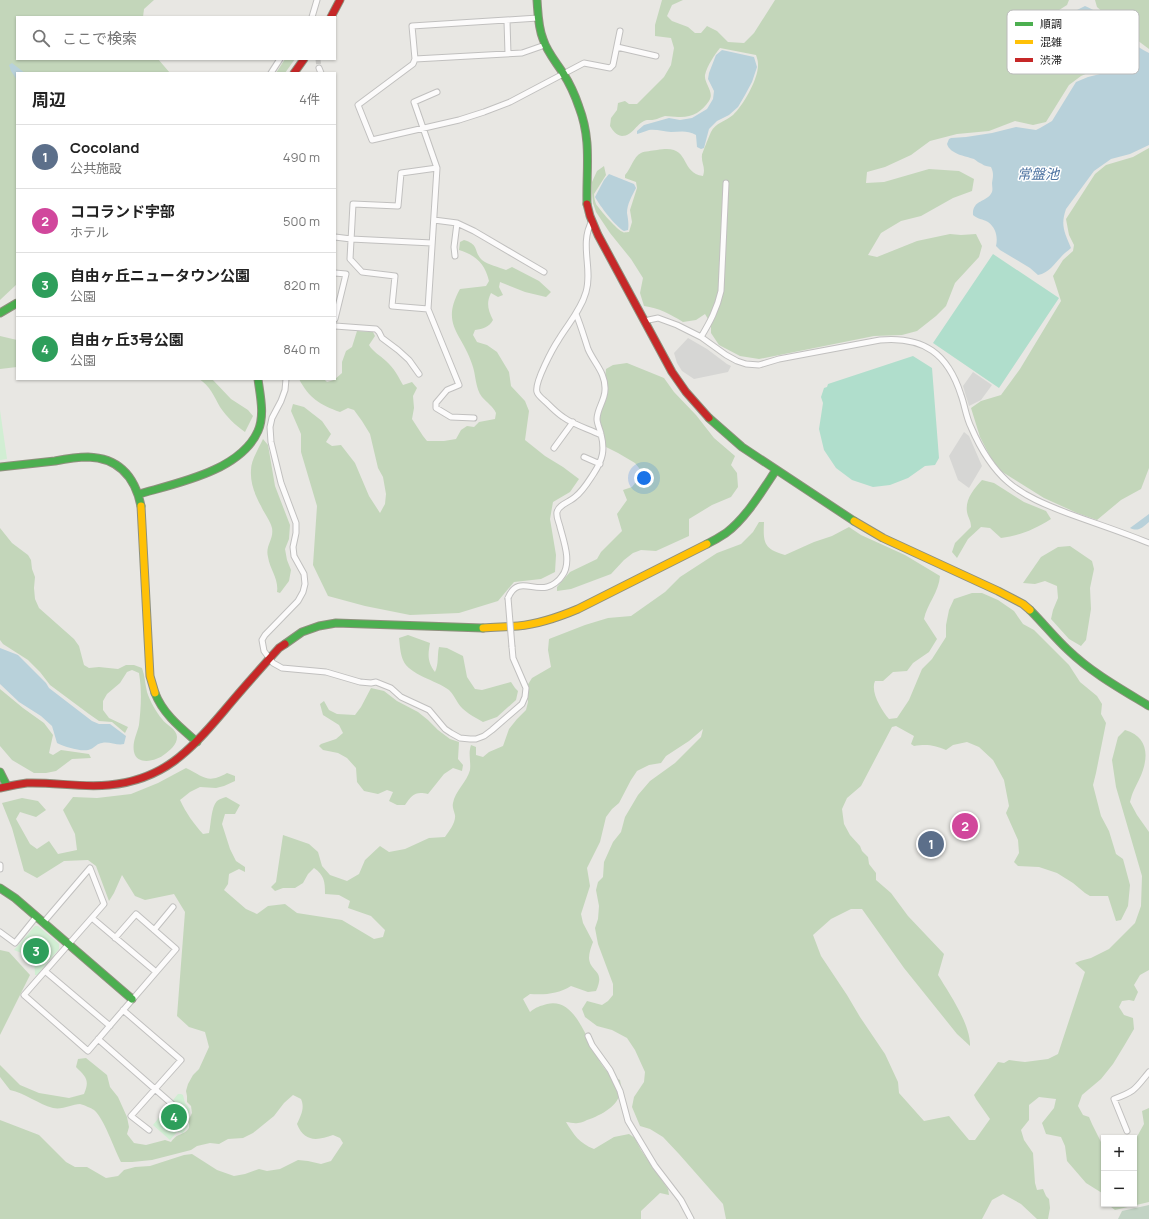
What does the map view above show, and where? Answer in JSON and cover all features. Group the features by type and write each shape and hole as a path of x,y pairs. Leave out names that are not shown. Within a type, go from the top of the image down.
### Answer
{"street":[{"path":"312,16 317,0"},
{"path":"332,16 340,0"},
{"path":"537,0 540,31 545,45 564,74 577,102 584,127 588,158 588,210 592,221 644,321 674,375 685,391 726,434 742,447 861,526 883,538 1023,604 1031,610 1069,651 1080,660 1103,678 1149,706"},
{"path":"538,18 412,26 415,59 413,64 358,105 372,140 484,112 510,102 584,63 610,68 613,66 620,31"},
{"path":"507,21 508,54"},
{"path":"415,59 522,53 545,45"},
{"path":"617,47 656,56"},
{"path":"272,72 279,60"},
{"path":"295,72 303,60"},
{"path":"437,92 414,102 437,168 428,310 459,385 447,390 436,403 436,408 451,417 474,418"},
{"path":"428,310 392,306 394,276 362,272 350,259 353,204 398,206 401,173 437,168"},
{"path":"701,337 713,316 721,291 726,183"},
{"path":"434,220 457,223 474,231 544,272"},
{"path":"592,221 586,240 589,280 586,294 576,314 559,340 538,378 537,392 564,417 601,435"},
{"path":"455,256 454,247 457,223"},
{"path":"336,236 351,239 432,243"},
{"path":"336,273 346,274 336,315"},
{"path":"0,313 16,304"},
{"path":"286,380 285,390 281,401 272,418 270,427 271,442 281,483 296,523 296,533 293,547 294,556 304,574 305,584 298,601 265,635 262,640 264,651 273,663 282,668 326,672 360,682 376,682 391,688 401,697 429,710 445,729 451,733 460,738 476,739 484,736 492,730 522,704 525,697 526,688 513,658 508,598 510,593 516,588 527,585 547,587 562,577 566,570 567,560 557,511 562,505 581,492 600,464 604,452 597,418 605,390 603,374 589,350 584,332 576,314"},
{"path":"644,321 658,318 677,325 701,337 726,355 746,364 759,364 880,340 902,340 924,346 939,355 949,368 961,395 970,426 978,442 991,465 1009,483 1045,504 1149,543"},
{"path":"336,326 376,329 382,338 398,350 419,374"},
{"path":"139,494 208,473 225,465 247,448 260,424 262,398 258,380"},
{"path":"554,448 573,422"},
{"path":"0,467 87,457 99,458 108,460 123,470 135,484 139,494 142,510 151,684 164,710 197,742"},
{"path":"584,457 600,464"},
{"path":"0,772 4,787 29,783 47,783 89,787 125,783 167,767 197,742 280,648 295,637 311,629 327,625 349,623 489,627 519,626 560,616 702,547 726,532 738,521 757,499 776,470"},
{"path":"43,923 90,868 104,904 24,995 88,1051 176,949 136,914 115,938"},
{"path":"0,888 15,898 132,999"},
{"path":"154,930 173,908"},
{"path":"0,932 15,943 36,917"},
{"path":"92,918 156,972"},
{"path":"45,971 110,1026"},
{"path":"123,1010 181,1060 131,1116 149,1130"},
{"path":"588,1036 592,1045 610,1070 620,1091 628,1121 655,1166 681,1200 691,1219"},
{"path":"98,1039 172,1104"},
{"path":"1127,1131 1114,1099 1129,1094 1136,1089 1149,1072"}],"shaded area":[{"path":"688,338 731,366 728,372 694,379 682,371 677,363 674,353"},
{"path":"973,372 992,385 981,400 969,406 963,386"},
{"path":"964,432 969,436 982,466 969,488 958,480 949,456"}],"green space":[{"path":"0,0 154,0 144,9 143,16 16,16 16,60 159,60 169,72 16,72 16,285 0,300"},
{"path":"662,0 683,0 672,5 667,16 672,21 688,27 695,33 701,33 707,26 717,31 728,42 744,43 754,33 775,0 1069,0 1067,5 1059,10 1007,10 1007,74 1086,74 1069,85 1046,122 1033,125 1015,121 989,131 957,134 930,141 911,155 885,167 867,172 866,183 884,182 929,169 959,171 974,179 972,191 953,198 921,216 901,221 881,233 868,255 877,257 917,241 950,234 976,234 982,246 979,257 955,283 946,306 936,316 917,331 902,335 874,336 759,359 740,356 719,345 711,333 711,324 705,314 696,320 683,322 674,316 655,308 644,306 640,293 643,278 631,259 610,233 596,212 593,203 592,182 597,171 604,166 606,175 594,194 596,204 617,228 623,232 629,232 632,222 630,210 637,188 636,182 625,178 625,175 636,157 644,152 668,149 675,151 680,154 690,169 703,176 704,170 702,155 711,132 715,126 737,111 746,99 756,77 758,61 756,55 720,48 709,64 705,75 711,98 700,111 696,114 683,117 665,116 647,120 640,123 629,134 622,136 616,134 610,126 611,118 617,110 618,103 625,101 629,104 637,104 664,77 671,65 674,48 671,38 655,36 655,25"},
{"path":"1095,0 1149,0 1149,49 1139,42 1139,10 1100,10 1097,7"},
{"path":"284,60 294,60 286,72 277,72"},
{"path":"1149,148 1149,468 1141,489 1121,500 1097,520 1077,513 1044,498 996,468 980,437 971,408 981,401 1001,395 1020,369 1061,301 1053,276 1063,260 1073,251 1074,245 1069,235 1066,219 1095,174 1106,165 1133,157"},
{"path":"464,240 472,244 479,257 484,262 506,270 512,267 539,281 551,292 546,297 525,292 500,282 499,287 503,295 498,297 491,293 488,300 489,310 493,320 486,327 475,330 473,335 477,342 487,345 497,352 509,372 511,386 525,401 529,411 525,440 545,456 579,479 570,492 553,502 550,519 556,555 555,572 541,579 514,582 498,601 459,613 410,615 365,606 328,596 313,565 317,506 301,452 301,434 291,411 293,404 304,407 322,421 331,434 326,442 332,446 341,445 355,463 369,496 380,513 385,504 386,494 383,477 378,468 370,434 354,410 348,408 340,412 327,407 311,396 300,380 325,380 327,382 336,380 342,373 342,362 346,351 352,347 357,331 373,332 375,336 369,345 391,366 403,385 412,382 417,388 413,396 414,408 412,419 427,441 456,439 461,430 467,426 474,427 479,422 495,419 495,411 480,393 468,353 452,320 454,301 460,289 486,286 489,281 485,270 479,261 459,250 460,242"},
{"path":"993,254 1059,298 999,388 933,343"},
{"path":"0,336 16,340 16,367 0,369"},
{"path":"913,356 932,368 939,458 935,465 925,466 908,478 890,485 873,487 852,480 836,468 824,450 819,429 823,403 821,397 824,388 827,387 828,384"},
{"path":"627,363 664,378 674,392 696,415 714,438 735,456 731,465 737,473 738,487 731,497 712,505 689,519 689,536 656,551 641,550 633,553 611,574 571,589 557,591 557,587 570,572 597,559 601,552 622,531 617,514 627,500 623,490 632,487 643,473 635,463 606,447 598,421 602,409 606,369 613,365"},
{"path":"200,380 213,380 231,399 248,410 253,416 245,432 225,414 214,395"},
{"path":"0,410 7,459 0,460"},
{"path":"263,439 268,445 275,486 290,525 289,539 285,549 291,570 289,581 280,593 277,592 276,579 267,553 272,536 272,528 253,489 251,480 252,462"},
{"path":"982,480 994,483 1024,502 1046,511 1051,519 1027,532 1001,538 990,528 981,527 968,539 957,558 952,552 955,543 971,527 967,512 967,503 973,491"},
{"path":"759,522 764,522 766,544 778,553 785,555 832,536 849,527 861,535 905,555 940,576 938,587 924,619 937,639 929,652 913,663 907,671 893,672 883,681 875,681 875,696 889,719 897,718 909,700 922,669 932,659 946,637 946,625 949,610 954,599 972,593 982,593 998,600 1014,611 1023,624 1034,630 1069,665 1080,682 1097,696 1102,704 1101,714 1106,723 1093,785 1101,816 1109,831 1116,854 1123,859 1130,885 1128,906 1121,920 1116,921 1108,896 1090,896 1057,873 1039,867 1018,866 1014,862 1019,853 1018,840 1006,813 1009,806 1004,780 993,760 979,747 967,742 953,745 946,750 930,745 914,746 911,744 914,736 896,726 892,727 861,786 847,798 842,809 844,824 850,835 868,857 869,864 876,873 876,880 891,893 908,916 944,954 938,975 958,1009 967,1029 970,1046 957,1034 904,968 862,909 851,909 831,919 813,935 821,956 885,1054 898,1082 899,1093 924,1121 949,1116 969,1140 975,1140 990,1119 974,1095 998,1062 1004,1063 1009,1060 1025,1062 1048,1059 1058,1054 1085,972 1075,963 1091,958 1109,949 1135,923 1141,906 1142,876 1116,787 1112,760 1118,737 1125,730 1137,736 1144,745 1146,757 1145,763 1130,802 1149,832 1149,970 1140,975 1134,985 1138,992 1134,1001 1122,1001 1119,1007 1124,1015 1133,1018 1134,1029 1113,1064 1101,1079 1082,1095 1078,1106 1083,1115 1089,1117 1101,1142 1101,1192 1086,1183 1067,1161 1065,1146 1061,1137 1046,1134 1042,1123 1054,1108 1056,1099 1039,1097 1029,1105 1029,1120 1021,1130 1024,1140 1033,1153 1035,1183 1037,1190 1043,1189 1049,1199 1050,1208 1048,1219 1037,1219 1021,1204 1003,1194 992,1200 982,1219 726,1219 723,1204 679,1154 663,1137 650,1129 640,1126 632,1107 634,1097 644,1082 645,1072 635,1050 627,1038 612,1030 597,1026 585,1017 582,1009 587,1001 602,1005 613,995 613,984 598,944 595,928 598,919 599,906 596,890 598,882 603,877 604,862 613,842 621,832 625,817 638,795 650,781 675,763 701,737 703,729 689,741 666,756 661,763 649,765 637,771 619,803 606,817 600,842 587,868 590,886 581,914 583,923 593,942 589,958 590,963 597,972 599,979 599,984 596,991 588,992 571,986 561,991 551,993 530,994 523,999 530,1012 547,1004 559,1004 568,1009 576,1018 603,1066 611,1075 620,1080 621,1088 617,1100 603,1113 581,1123 566,1122 577,1138 584,1144 594,1149 614,1137 629,1134 635,1138 641,1150 668,1189 669,1195 660,1193 641,1211 641,1219 0,1219 0,1120 39,1135 66,1162 75,1167 87,1167 106,1178 118,1176 124,1170 135,1167 150,1166 184,1155 192,1154 217,1170 234,1176 259,1169 267,1171 280,1169 298,1160 321,1164 331,1161 343,1143 340,1138 333,1135 316,1139 307,1137 303,1134 297,1124 303,1105 301,1099 293,1095 284,1103 274,1116 253,1133 243,1138 228,1139 219,1144 210,1143 197,1146 191,1150 152,1160 121,1162 105,1127 94,1110 80,1104 53,1108 10,1090 0,1077 0,1065 20,1085 39,1093 69,1098 84,1094 87,1082 82,1073 76,1067 78,1059 86,1058 107,1075 110,1087 118,1097 127,1117 129,1127 127,1134 134,1143 146,1145 165,1140 171,1142 176,1137 186,1132 189,1127 188,1121 192,1113 191,1106 187,1102 186,1091 188,1084 193,1075 199,1069 209,1047 205,1032 189,1027 177,1016 185,912 174,894 145,900 135,896 122,875 109,901 96,866 88,860 64,861 37,878 24,871 12,828 2,803 22,798 38,801 46,810 36,817 20,812 16,819 30,844 37,849 49,841 58,854 77,850 75,834 63,810 73,797 97,798 131,794 158,783 186,768 210,779 227,773 235,776 235,781 216,788 200,787 190,792 180,800 190,818 203,834 209,833 212,811 218,800 226,797 240,805 235,814 225,814 222,824 230,849 236,861 245,867 245,872 239,869 229,874 228,884 224,890 246,909 257,914 268,906 285,904 297,913 342,920 374,939 383,937 385,930 371,916 348,908 350,901 339,895 325,894 323,879 320,873 314,868 308,874 303,883 295,888 283,888 275,891 271,887 276,882 283,835 309,844 318,852 322,866 330,875 347,881 359,874 365,860 380,846 389,852 405,849 429,838 445,837 452,827 455,818 453,806 454,799 470,770 471,745 476,747 476,755 483,757 489,752 503,746 509,729 526,710 528,702 527,686 532,678 551,667 548,650 549,639 608,618 631,616 665,592 680,577 717,553 741,544 753,532"},
{"path":"0,528 12,543 28,555 31,560 35,577 35,599 39,608 74,639 79,646 84,665 89,668 99,667 118,669 126,665 134,665 142,668 151,703 164,721 177,734 175,745 165,754 157,759 143,761 136,756 134,752 134,741 139,725 140,712 141,693 139,673 132,670 127,672 120,683 107,694 103,701 103,710 109,718 128,727 125,733 112,722 99,721 50,685 28,660 3,644 0,640"},
{"path":"1070,546 1092,561 1094,569 1090,588 1091,609 1086,640 1081,646 1069,639 1051,619 1058,598 1057,586 1045,581 1035,584 1023,583 1041,557 1058,547"},
{"path":"408,635 430,643 429,658 435,672 439,647 447,648 463,656 467,677 475,689 482,690 511,682 518,691 516,700 497,717 483,722 469,714 460,706 449,690 444,686 411,670 406,665 401,655 399,638"},
{"path":"371,688 384,691 397,701 418,712 450,739 459,742 458,759 463,765 462,771 453,768 444,774 428,794 420,793 414,795 405,805 397,805 389,801 393,792 387,790 378,794 364,791 357,782 356,768 347,758 338,753 323,750 319,746 336,739 343,733 339,725 323,715 320,704 324,701 329,710 337,714 355,715"},
{"path":"0,689 44,723 53,735 49,753 53,755 61,750 89,754 91,758 72,759 56,771 46,773 34,773 12,760 0,746"},
{"path":"35,926 38,926 59,944 59,949 37,975 35,975 34,958 14,950"},
{"path":"0,950 9,952 30,975 0,1035"},
{"path":"178,1094 183,1095 185,1103 190,1109 185,1122 188,1126 183,1133 177,1132 170,1140 153,1125"},
{"path":"1149,1108 1149,1202 1137,1205 1137,1137 1144,1124 1142,1111"},
{"path":"1149,1205 1149,1219 1118,1219 1122,1211"},
{"path":"1111,1207 1128,1207 1115,1210"}],"water":[{"name":"常盤池","path":"1085,6 1092,10 1077,10"},
{"name":"常盤池","path":"1139,47 1149,53 1149,145 1130,154 1111,159 1094,171 1066,209 1064,215 1063,225 1071,248 1048,270 1038,275 1030,268 1000,250 996,246 997,239 993,227 988,222 973,215 975,206 987,198 992,192 993,171 991,167 954,152 947,144 951,138 992,133 1016,127 1036,130 1052,121 1076,82 1100,74 1139,74"},
{"path":"722,50 754,57 757,67 752,82 738,107 729,115 717,121 709,129 704,148 701,149 697,147 696,135 690,132 649,130 637,134 637,131 644,125 669,118 680,120 692,118 707,109 713,99 714,91 708,79 709,73 716,55"},
{"path":"12,63 24,72 16,72 16,78 9,65"},
{"path":"609,174 634,184 636,188 627,210 628,230 624,231 616,225 595,197"},
{"path":"1149,514 1149,522 1140,529 1130,528"},
{"path":"0,648 18,655 46,683 49,688 92,721 99,724 110,724 126,736 124,744 101,743 88,750 79,750 57,743 52,726 41,716 19,702 0,684"}],"tunnel":[{"path":"318,60 319,68"}],"traffic: fast":[{"path":"537,0 541,34 549,53 570,85 583,119 588,155 587,204"},
{"path":"0,313 16,304"},
{"path":"139,494 189,480 222,466 237,456 249,445 258,431 261,418 258,380"},
{"path":"709,418 742,447 854,521"},
{"path":"0,467 80,457 99,458 117,465 124,471 135,486 141,506"},
{"path":"707,544 726,533 740,520 753,504 776,470"},
{"path":"1030,610 1058,641 1077,658 1107,680 1149,706"},
{"path":"285,644 302,632 319,626 336,623 483,628"},
{"path":"155,693 158,701 168,714 197,742"},
{"path":"0,772 7,786"},
{"path":"0,888 15,898 132,999"}],"traffic: slow":[{"path":"141,506 150,676 155,693"},
{"path":"854,521 883,538 998,591 1023,604 1030,610"},
{"path":"483,628 526,625 564,615 707,544"}],"traffic: jam":[{"path":"332,16 340,0"},
{"path":"295,72 303,60"},
{"path":"587,204 598,235 672,372 686,392 709,418"},
{"path":"0,788 27,783 89,786 109,785 128,782 145,777 160,770 187,751 199,739 279,648 285,644"}],"place":[{"name":"ココランド宇部","path":"965,826"},
{"name":"Cocoland","path":"931,844"},
{"name":"自由ヶ丘ニュータウン公園","path":"36,951"},
{"name":"自由ヶ丘3号公園","path":"174,1117"}]}
